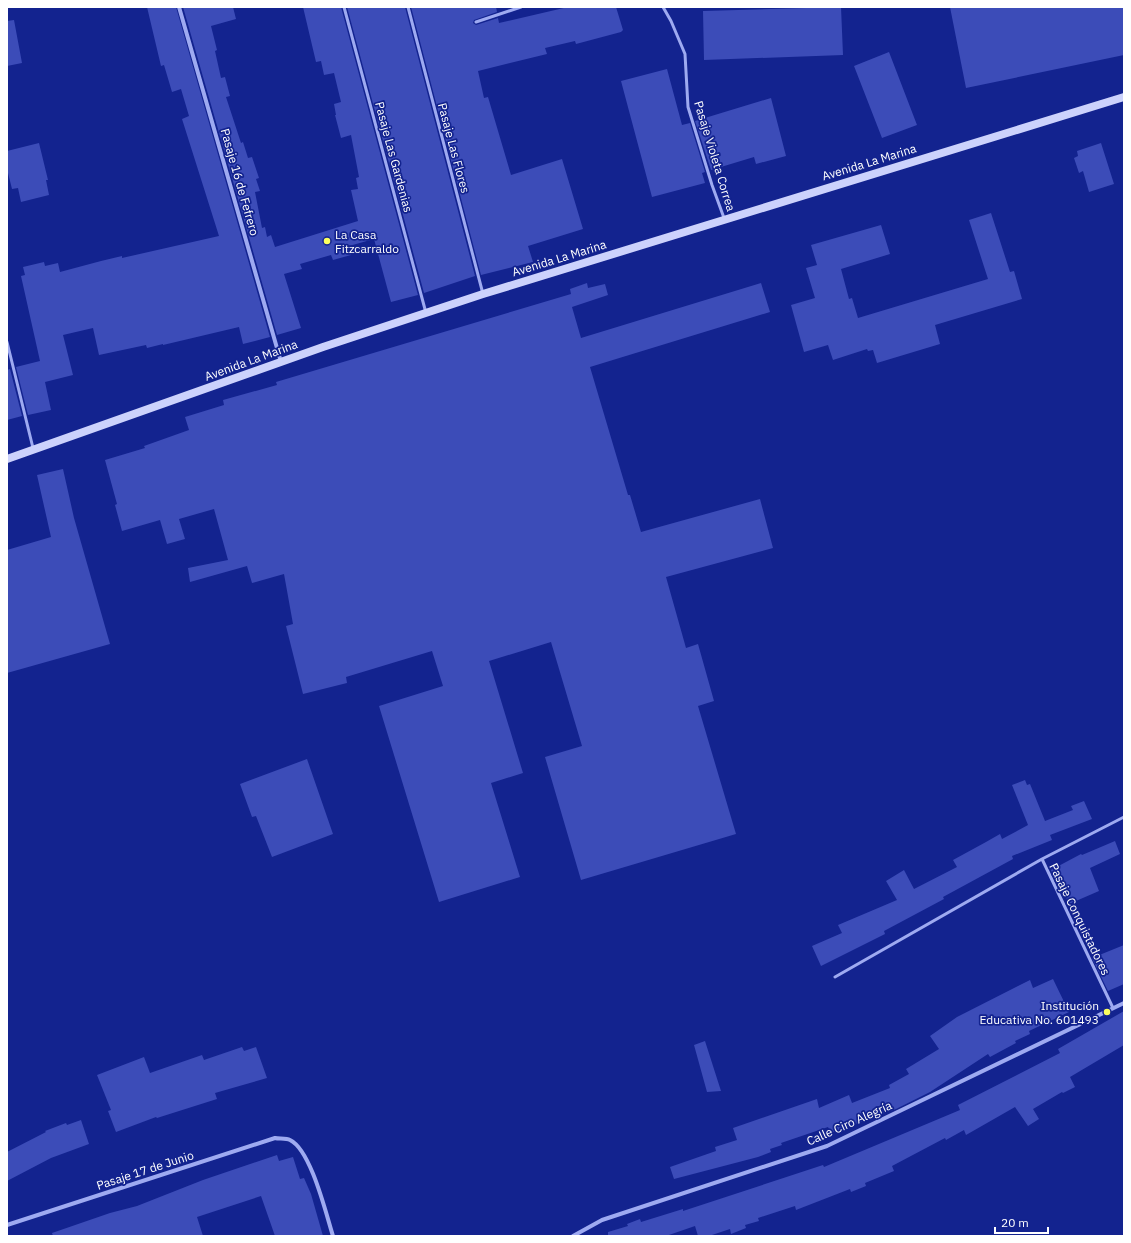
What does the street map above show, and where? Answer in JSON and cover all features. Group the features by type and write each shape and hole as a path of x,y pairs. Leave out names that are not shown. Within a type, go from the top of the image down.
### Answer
{"main road":[{"name":"Avenida La Marina","path":"7,460 281,362 483,294 1124,97"}],"street":[{"name":"Pasaje 16 de Fefrero","path":"179,7 281,362"},
{"name":"Calle Ciro Alegría","path":"573,1236 602,1220 827,1146 1124,1003"},
{"name":"Pasaje 17 de Junio","path":"7,1225 275,1138 290,1140 300,1149 316,1180 333,1236"}],"lane":[{"name":"Pasaje Las Gardenias","path":"344,7 426,313"},
{"name":"Pasaje Las Flores","path":"408,7 483,294"},
{"path":"476,22 521,7"},
{"name":"Pasaje Violeta Correa","path":"663,7 671,21 685,54 688,107 712,185 725,219"},
{"path":"7,342 33,450"},
{"path":"835,978 1042,859 1124,817"},
{"name":"Pasaje Conquistadores","path":"1042,859 1113,1008"}],"building":[{"path":"147,7 176,7 270,337 243,344 239,327 163,345 147,348 146,345 99,355 93,328 63,335 73,375 45,382 51,410 28,415 16,367 40,361 21,276 25,275 23,267 44,262 45,266 58,263 60,272 122,256 122,258 219,236 182,119 189,116 181,89 172,92 164,65 161,66"},
{"path":"183,7 233,7 236,19 211,26 217,50 215,51 221,78 225,77 230,96 226,97 241,143 243,142 248,158 252,157 259,178 256,179 260,191 255,192 262,228 265,227 267,237 271,235 275,247 358,221 351,190 358,189 356,178 359,177 351,135 341,138 335,115 334,104 341,102 334,73 324,75 321,61 316,62 303,7 341,7 418,295 391,302 374,239 349,246 351,255 333,260 331,255 300,264 302,269 284,274 301,328 277,335"},
{"path":"347,7 405,7 475,276 424,293"},
{"path":"411,7 496,7 497,12 474,20 473,23 476,25 498,18 499,23 568,7 616,7 623,30 621,32 576,44 575,41 545,48 547,54 478,71 484,98 488,97 511,175 562,159 583,229 528,246 533,262 481,275"},
{"path":"841,7 843,55 704,60 703,11"},
{"path":"950,7 1124,7 1124,55 966,88"},
{"path":"14,20 22,63 7,66 7,21"},
{"path":"889,52 917,125 882,138 854,66"},
{"path":"667,69 682,125 690,123 705,172 702,173 705,183 652,197 621,81"},
{"path":"771,98 786,156 756,164 754,157 711,170 695,121"},
{"path":"39,143 48,180 46,180 49,195 21,202 18,188 12,189 7,169 7,151"},
{"path":"1101,143 1114,184 1089,192 1083,171 1079,173 1074,158 1078,156 1077,151"},
{"path":"991,213 1010,272 1014,271 1022,299 935,325 940,344 877,363 873,350 868,351 867,349 833,360 828,345 804,352 791,305 815,298 806,268 817,265 811,245 881,225 890,254 841,269 849,299 852,298 858,318 988,279 969,220"},
{"path":"587,283 588,288 605,284 608,295 572,307 581,338 761,283 770,312 590,367 628,495 630,495 641,532 760,499 773,548 666,577 686,648 698,644 714,701 698,706 736,834 581,880 545,757 582,746 551,642 489,661 523,773 491,783 520,877 439,902 379,706 443,686 432,651 346,677 347,683 303,694 286,626 293,624 284,574 252,583 247,566 190,582 188,568 228,560 214,509 179,519 185,539 167,544 160,520 122,531 115,505 117,504 105,460 145,448 144,446 189,430 185,417 224,405 223,400 277,385 276,382 571,294 570,289"},
{"path":"10,369 22,416 7,420 7,370"},
{"path":"63,469 74,518 110,644 7,673 7,550 51,537 37,475"},
{"path":"307,759 333,834 272,857 256,816 252,817 240,784"},
{"path":"1025,780 1027,785 1030,784 1045,821 1073,810 1071,806 1084,801 1092,819 1050,835 1052,840 1012,856 1013,859 943,897 944,899 884,931 885,934 821,966 812,946 842,933 838,925 897,900 886,881 904,870 914,889 957,867 953,860 1000,834 1002,839 1028,825 1012,785"},
{"path":"1115,841 1120,854 1090,868 1099,891 1069,904 1062,888 1060,889 1051,870 1081,854 1082,855"},
{"path":"1124,945 1124,984 1108,991 1092,958"},
{"path":"1053,979 1069,1012 1029,1031 1030,1034 1015,1041 1016,1043 990,1057 988,1054 930,1092 896,1109 831,1133 828,1127 781,1143 782,1145 770,1149 771,1152 758,1157 674,1179 670,1167 716,1151 715,1147 737,1140 733,1128 817,1099 819,1108 849,1095 852,1103 890,1088 889,1085 909,1074 906,1069 939,1049 930,1036 957,1017 1030,980 1033,988"},
{"path":"1124,1011 1124,1045 1070,1077 1075,1087 1063,1093 1062,1092 1033,1109 1039,1119 1028,1126 1015,1107 966,1135 964,1130 946,1140 945,1138 892,1166 894,1171 865,1183 866,1186 851,1192 850,1189 796,1210 795,1206 758,1218 759,1221 745,1225 746,1228 731,1234 730,1229 709,1236 698,1236 695,1226 666,1236 608,1236 608,1232 628,1226 627,1224 640,1219 641,1222 683,1209 683,1211 823,1165 824,1167 960,1110 958,1105 1060,1053 1058,1049"},
{"path":"705,1041 721,1091 707,1092 694,1045"},
{"path":"242,1047 244,1051 256,1047 267,1078 215,1093 217,1099 157,1118 156,1117 116,1132 108,1111 111,1110 97,1075 144,1057 150,1073 202,1055 204,1060"},
{"path":"81,1120 89,1144 51,1158 7,1181 7,1152 46,1132 45,1131 66,1123 67,1125"},
{"path":"277,1155 279,1161 293,1157 300,1179 304,1178 311,1194 323,1236 275,1236 261,1196 197,1217 203,1236 53,1236 52,1233 110,1213 137,1206 203,1180"}],"place":[{"name":"La Casa Fitzcarraldo","path":"327,241"},
{"name":"Institución Educativa No. 601493","path":"1107,1012"}]}
